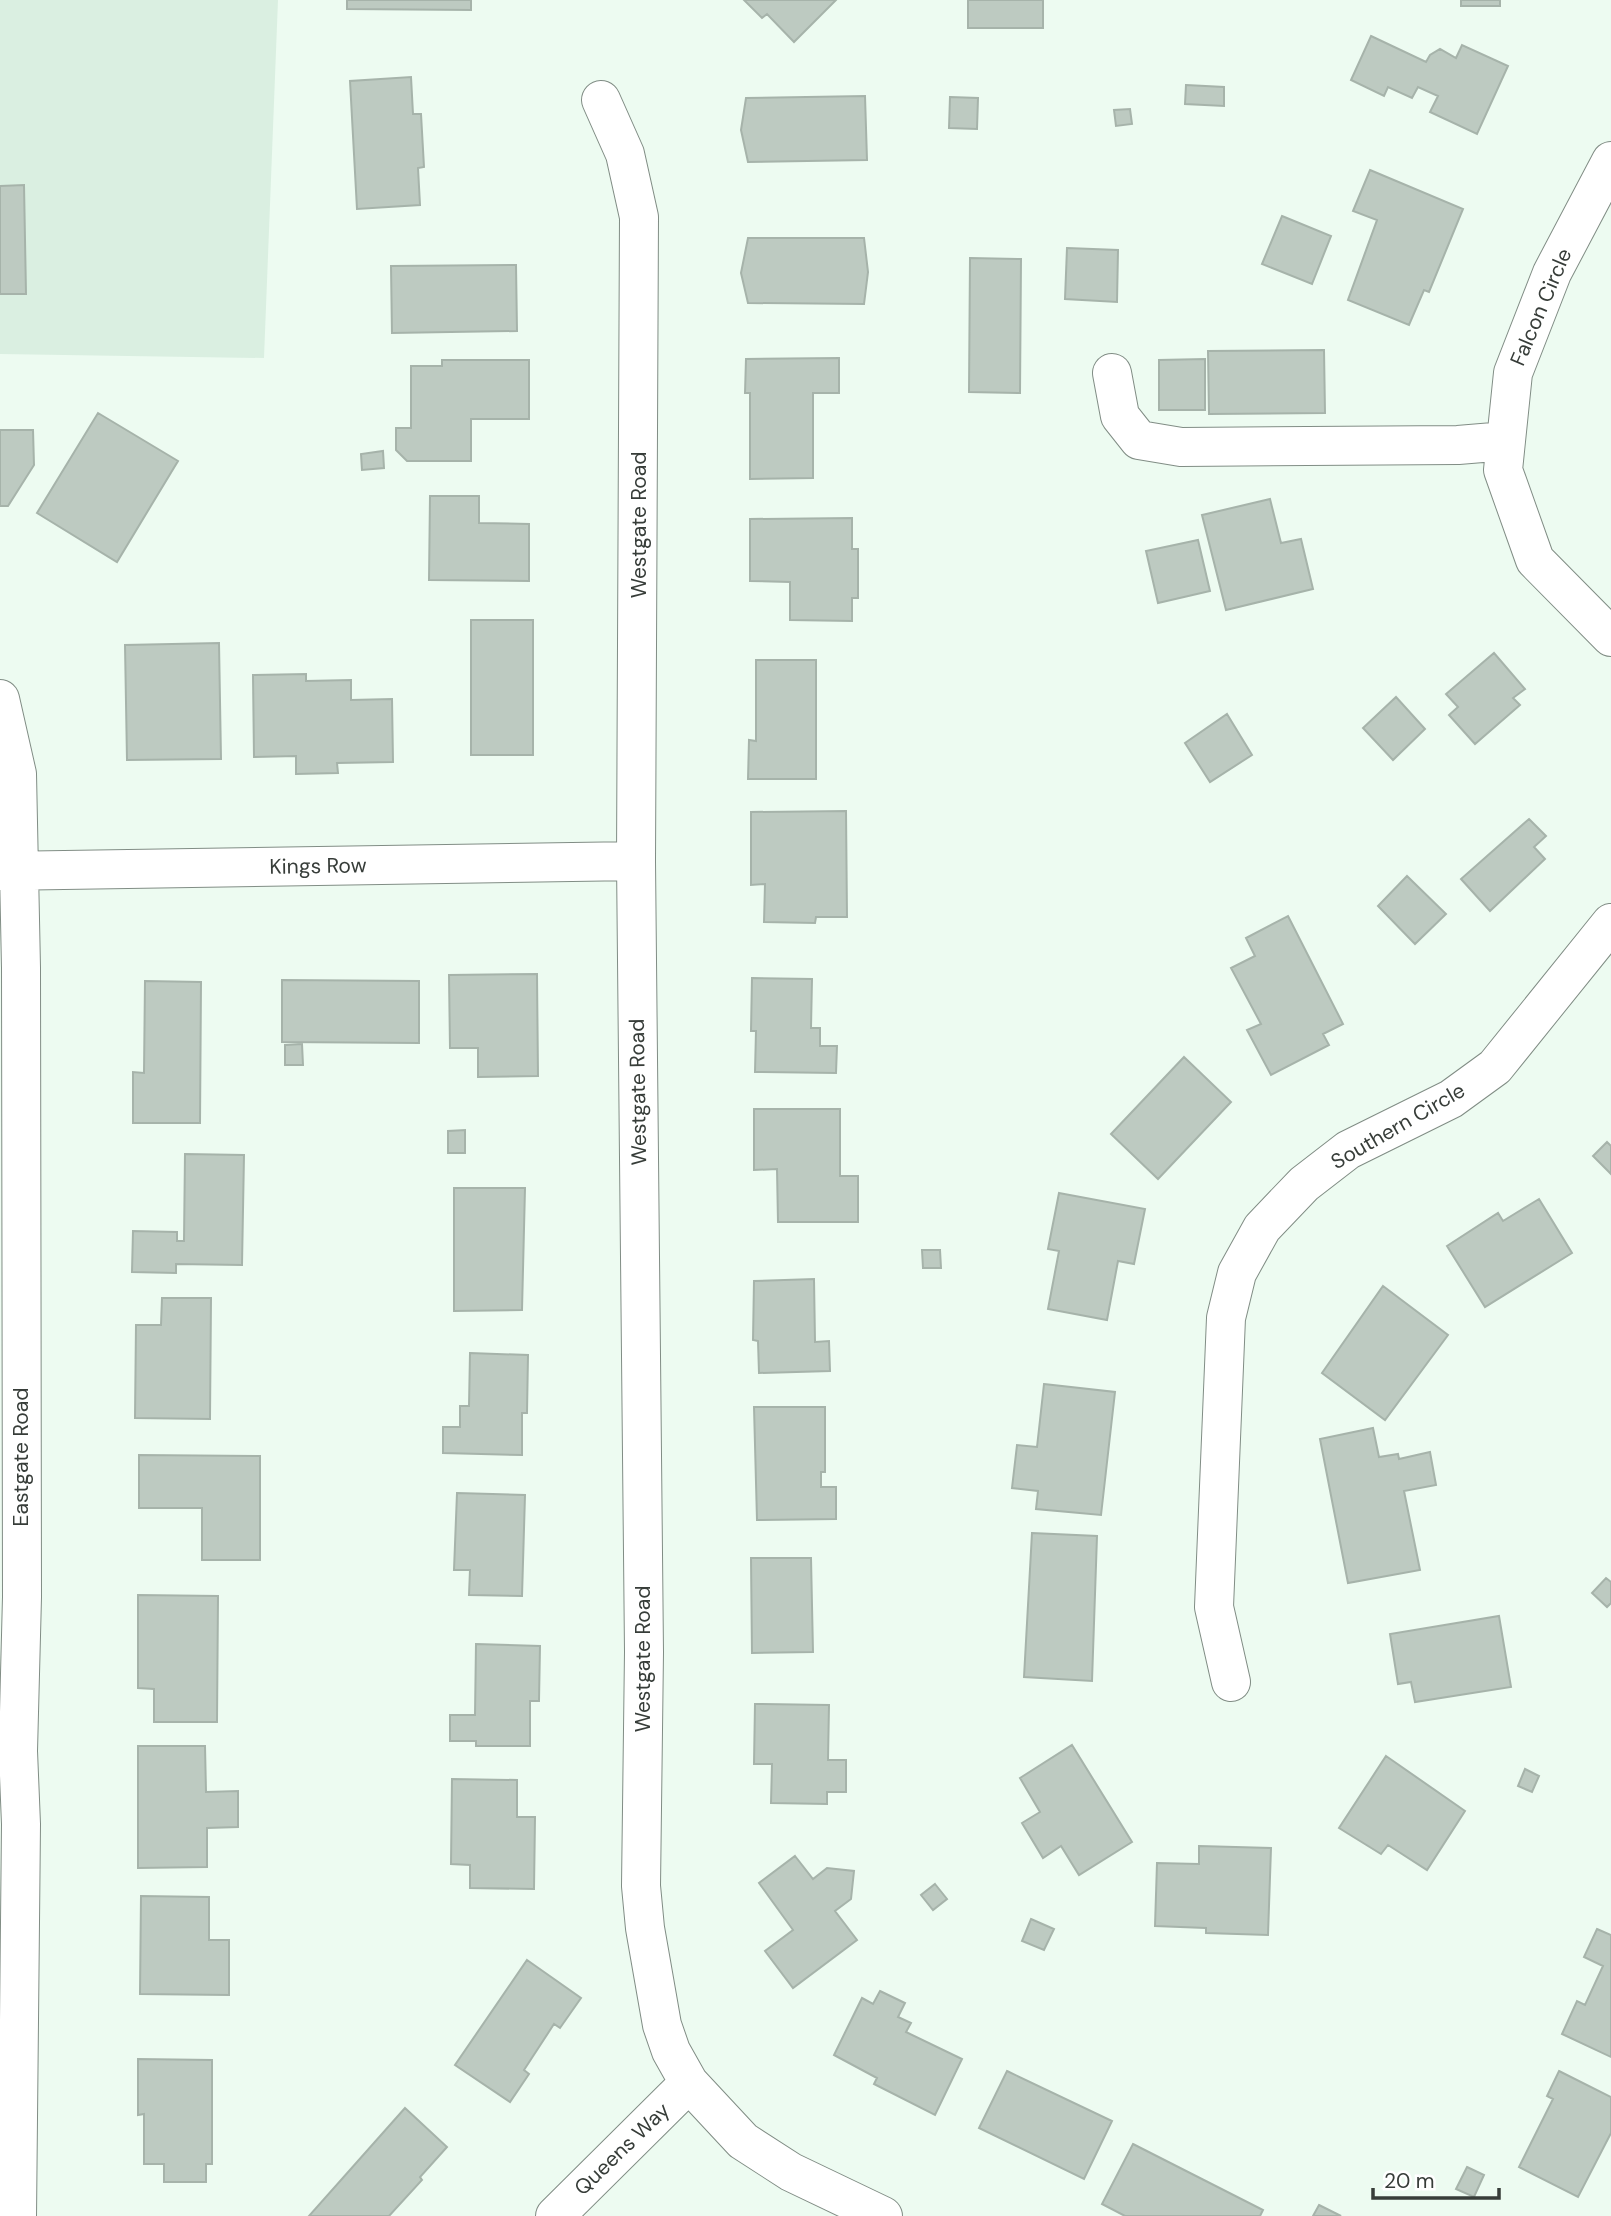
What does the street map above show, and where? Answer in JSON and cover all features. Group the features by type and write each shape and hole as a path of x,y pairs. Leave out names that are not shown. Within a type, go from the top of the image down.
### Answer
{"street":[{"name":"Westgate Road","path":"601,100 625,154 639,217 636,861 644,1652 641,1886 645,1927 662,2025 671,2051 689,2083 743,2141 791,2172 883,2216"},
{"name":"Falcon Circle","path":"1611,161 1552,274 1513,373 1503,470 1535,560 1611,636"},
{"path":"1112,373 1120,415 1139,440 1181,447 1458,445 1506,441"},
{"name":"Eastgate Road","path":"0,699 17,774 9,871 22,1597 18,1751 21,1824 17,2216"},
{"name":"Kings Row","path":"9,871 636,861"},
{"name":"Southern Circle","path":"1231,1682 1214,1607 1226,1318 1237,1273 1262,1228 1304,1184 1348,1150 1451,1099 1495,1066 1611,923"},
{"name":"Queens Way","path":"555,2216 689,2083"}],"shaded area":[{"path":"0,0 278,0 264,358 0,354"}],"building":[{"path":"347,0 471,0 471,10 347,9"},
{"path":"744,0 836,0 794,42 767,14 762,18"},
{"path":"968,0 1043,0 1043,28 968,28"},
{"path":"1461,0 1500,0 1500,6 1461,6"},
{"path":"1371,36 1426,62 1430,55 1440,49 1456,58 1462,45 1508,66 1477,134 1430,112 1438,96 1418,87 1412,98 1388,87 1384,96 1351,80"},
{"path":"411,77 413,114 421,114 424,167 418,168 420,205 357,209 350,81"},
{"path":"1186,85 1224,87 1224,106 1185,104"},
{"path":"865,96 867,160 748,162 741,130 746,98"},
{"path":"950,97 978,98 977,129 949,128"},
{"path":"1130,109 1132,124 1116,126 1114,110"},
{"path":"1370,170 1463,209 1429,292 1424,290 1409,325 1348,300 1377,220 1353,211"},
{"path":"24,185 26,294 0,294 0,186"},
{"path":"1282,216 1331,236 1312,284 1262,264"},
{"path":"748,238 864,238 868,272 864,304 748,303 741,273"},
{"path":"1067,248 1118,250 1117,302 1065,299"},
{"path":"970,258 1021,259 1020,393 969,392"},
{"path":"516,265 517,331 392,333 391,266"},
{"path":"1324,350 1325,413 1209,414 1208,351"},
{"path":"839,358 839,393 813,393 813,478 750,479 750,393 745,393 746,359"},
{"path":"1205,359 1205,410 1159,410 1159,360"},
{"path":"442,360 529,360 529,419 471,419 471,461 407,461 396,450 396,428 411,428 411,366 442,366"},
{"path":"98,413 178,461 117,562 37,513"},
{"path":"0,430 33,430 34,465 8,506 0,506"},
{"path":"383,451 384,468 362,470 361,454"},
{"path":"430,496 479,496 479,523 529,524 529,581 429,580"},
{"path":"1270,499 1281,543 1301,539 1313,589 1226,610 1202,515"},
{"path":"852,518 852,549 858,549 858,598 852,598 852,621 790,620 790,582 750,581 750,519"},
{"path":"1198,540 1210,591 1158,603 1146,551"},
{"path":"471,620 533,620 533,755 471,755"},
{"path":"219,643 221,759 127,760 125,645"},
{"path":"1494,653 1525,689 1513,698 1520,705 1475,744 1449,715 1458,707 1446,694"},
{"path":"756,660 816,660 816,779 748,779 749,740 756,741"},
{"path":"306,674 306,681 351,680 351,700 392,699 393,762 337,763 338,773 296,774 296,756 254,757 253,675"},
{"path":"1396,697 1425,729 1393,760 1363,728"},
{"path":"1227,714 1252,755 1210,782 1185,743"},
{"path":"846,811 847,917 816,917 815,923 764,922 765,884 751,885 751,812"},
{"path":"1529,819 1546,836 1534,847 1545,859 1490,911 1461,879"},
{"path":"1407,876 1446,914 1415,944 1378,906"},
{"path":"1288,916 1343,1024 1323,1034 1329,1045 1271,1075 1247,1030 1261,1024 1231,968 1255,956 1246,938"},
{"path":"537,974 538,1076 478,1077 478,1048 450,1048 449,975"},
{"path":"752,978 812,979 811,1028 820,1028 820,1046 837,1046 836,1073 755,1072 756,1031 751,1031"},
{"path":"282,980 419,981 419,1043 282,1042"},
{"path":"145,981 201,982 200,1123 133,1123 133,1072 144,1073"},
{"path":"302,1044 303,1065 285,1065 285,1045"},
{"path":"1184,1057 1231,1102 1158,1179 1111,1134"},
{"path":"754,1109 840,1109 840,1176 858,1176 858,1222 778,1222 777,1169 754,1170"},
{"path":"465,1130 465,1153 448,1153 448,1131"},
{"path":"1607,1142 1611,1146 1611,1174 1593,1156"},
{"path":"185,1154 244,1155 242,1265 176,1264 176,1273 132,1272 133,1231 177,1232 177,1241 184,1241"},
{"path":"454,1188 525,1188 522,1310 454,1311"},
{"path":"1059,1193 1145,1209 1134,1264 1118,1261 1107,1320 1048,1309 1059,1251 1048,1249"},
{"path":"1539,1199 1572,1253 1485,1307 1447,1246 1498,1213 1503,1221"},
{"path":"922,1250 940,1250 941,1268 923,1268"},
{"path":"814,1279 815,1342 829,1341 830,1371 759,1373 758,1341 753,1340 754,1281"},
{"path":"1383,1286 1448,1335 1385,1420 1322,1373"},
{"path":"162,1298 211,1298 210,1419 135,1418 136,1325 161,1325"},
{"path":"470,1353 528,1355 527,1413 522,1413 522,1455 443,1453 443,1427 460,1427 460,1406 469,1406"},
{"path":"1044,1384 1115,1392 1101,1515 1036,1509 1038,1491 1012,1488 1017,1445 1037,1447"},
{"path":"754,1407 825,1407 825,1472 821,1472 821,1487 836,1487 836,1519 757,1520"},
{"path":"1373,1428 1379,1457 1398,1454 1399,1459 1430,1452 1436,1485 1404,1491 1420,1570 1348,1583 1320,1439"},
{"path":"139,1455 260,1456 260,1560 202,1560 202,1508 139,1508"},
{"path":"457,1493 525,1495 522,1596 469,1595 470,1570 454,1570"},
{"path":"1032,1533 1097,1536 1092,1681 1024,1677"},
{"path":"751,1558 811,1558 813,1652 752,1653"},
{"path":"1606,1578 1611,1582 1611,1603 1607,1607 1592,1593"},
{"path":"138,1595 218,1596 217,1722 154,1722 154,1689 138,1688"},
{"path":"1499,1616 1511,1687 1415,1702 1411,1682 1398,1684 1390,1634"},
{"path":"476,1644 540,1646 539,1701 530,1701 530,1746 476,1746 476,1741 450,1741 450,1715 475,1715"},
{"path":"755,1704 829,1705 828,1760 846,1760 846,1792 827,1792 827,1804 771,1803 772,1764 754,1764"},
{"path":"1072,1745 1132,1842 1079,1875 1061,1846 1043,1858 1022,1823 1040,1812 1020,1778"},
{"path":"138,1746 205,1746 206,1792 238,1791 238,1827 207,1828 207,1867 138,1868"},
{"path":"1386,1756 1465,1811 1427,1870 1388,1845 1381,1854 1339,1828"},
{"path":"1525,1769 1539,1776 1532,1792 1518,1786"},
{"path":"452,1779 517,1780 517,1817 535,1817 534,1889 470,1888 470,1865 451,1864"},
{"path":"1199,1846 1271,1848 1268,1935 1206,1933 1206,1928 1155,1926 1157,1863 1199,1864"},
{"path":"795,1856 813,1879 827,1868 854,1871 851,1899 835,1911 857,1940 793,1988 765,1951 793,1930 759,1883"},
{"path":"935,1884 947,1899 933,1910 921,1895"},
{"path":"141,1896 209,1897 209,1940 229,1940 229,1995 140,1994"},
{"path":"1031,1919 1054,1929 1044,1950 1022,1941"},
{"path":"1597,1929 1611,1935 1611,2057 1562,2034 1577,2001 1585,2005 1603,1966 1584,1957"},
{"path":"527,1960 581,1998 560,2028 554,2024 524,2070 529,2074 510,2102 455,2065"},
{"path":"880,1991 905,2003 898,2017 911,2023 906,2032 962,2059 935,2115 874,2084 877,2078 834,2055 862,1998 873,2004"},
{"path":"138,2059 212,2060 212,2164 206,2164 206,2182 164,2182 164,2164 144,2164 144,2114 138,2115"},
{"path":"1007,2071 1112,2121 1084,2179 979,2128"},
{"path":"1559,2071 1611,2097 1611,2133 1578,2197 1519,2167 1553,2099 1547,2096"},
{"path":"405,2108 447,2147 420,2177 422,2180 389,2216 309,2216"},
{"path":"1133,2144 1263,2210 1260,2216 1125,2216 1102,2204"},
{"path":"1467,2167 1484,2175 1474,2197 1456,2189"},
{"path":"1319,2205 1341,2216 1313,2216"}]}
